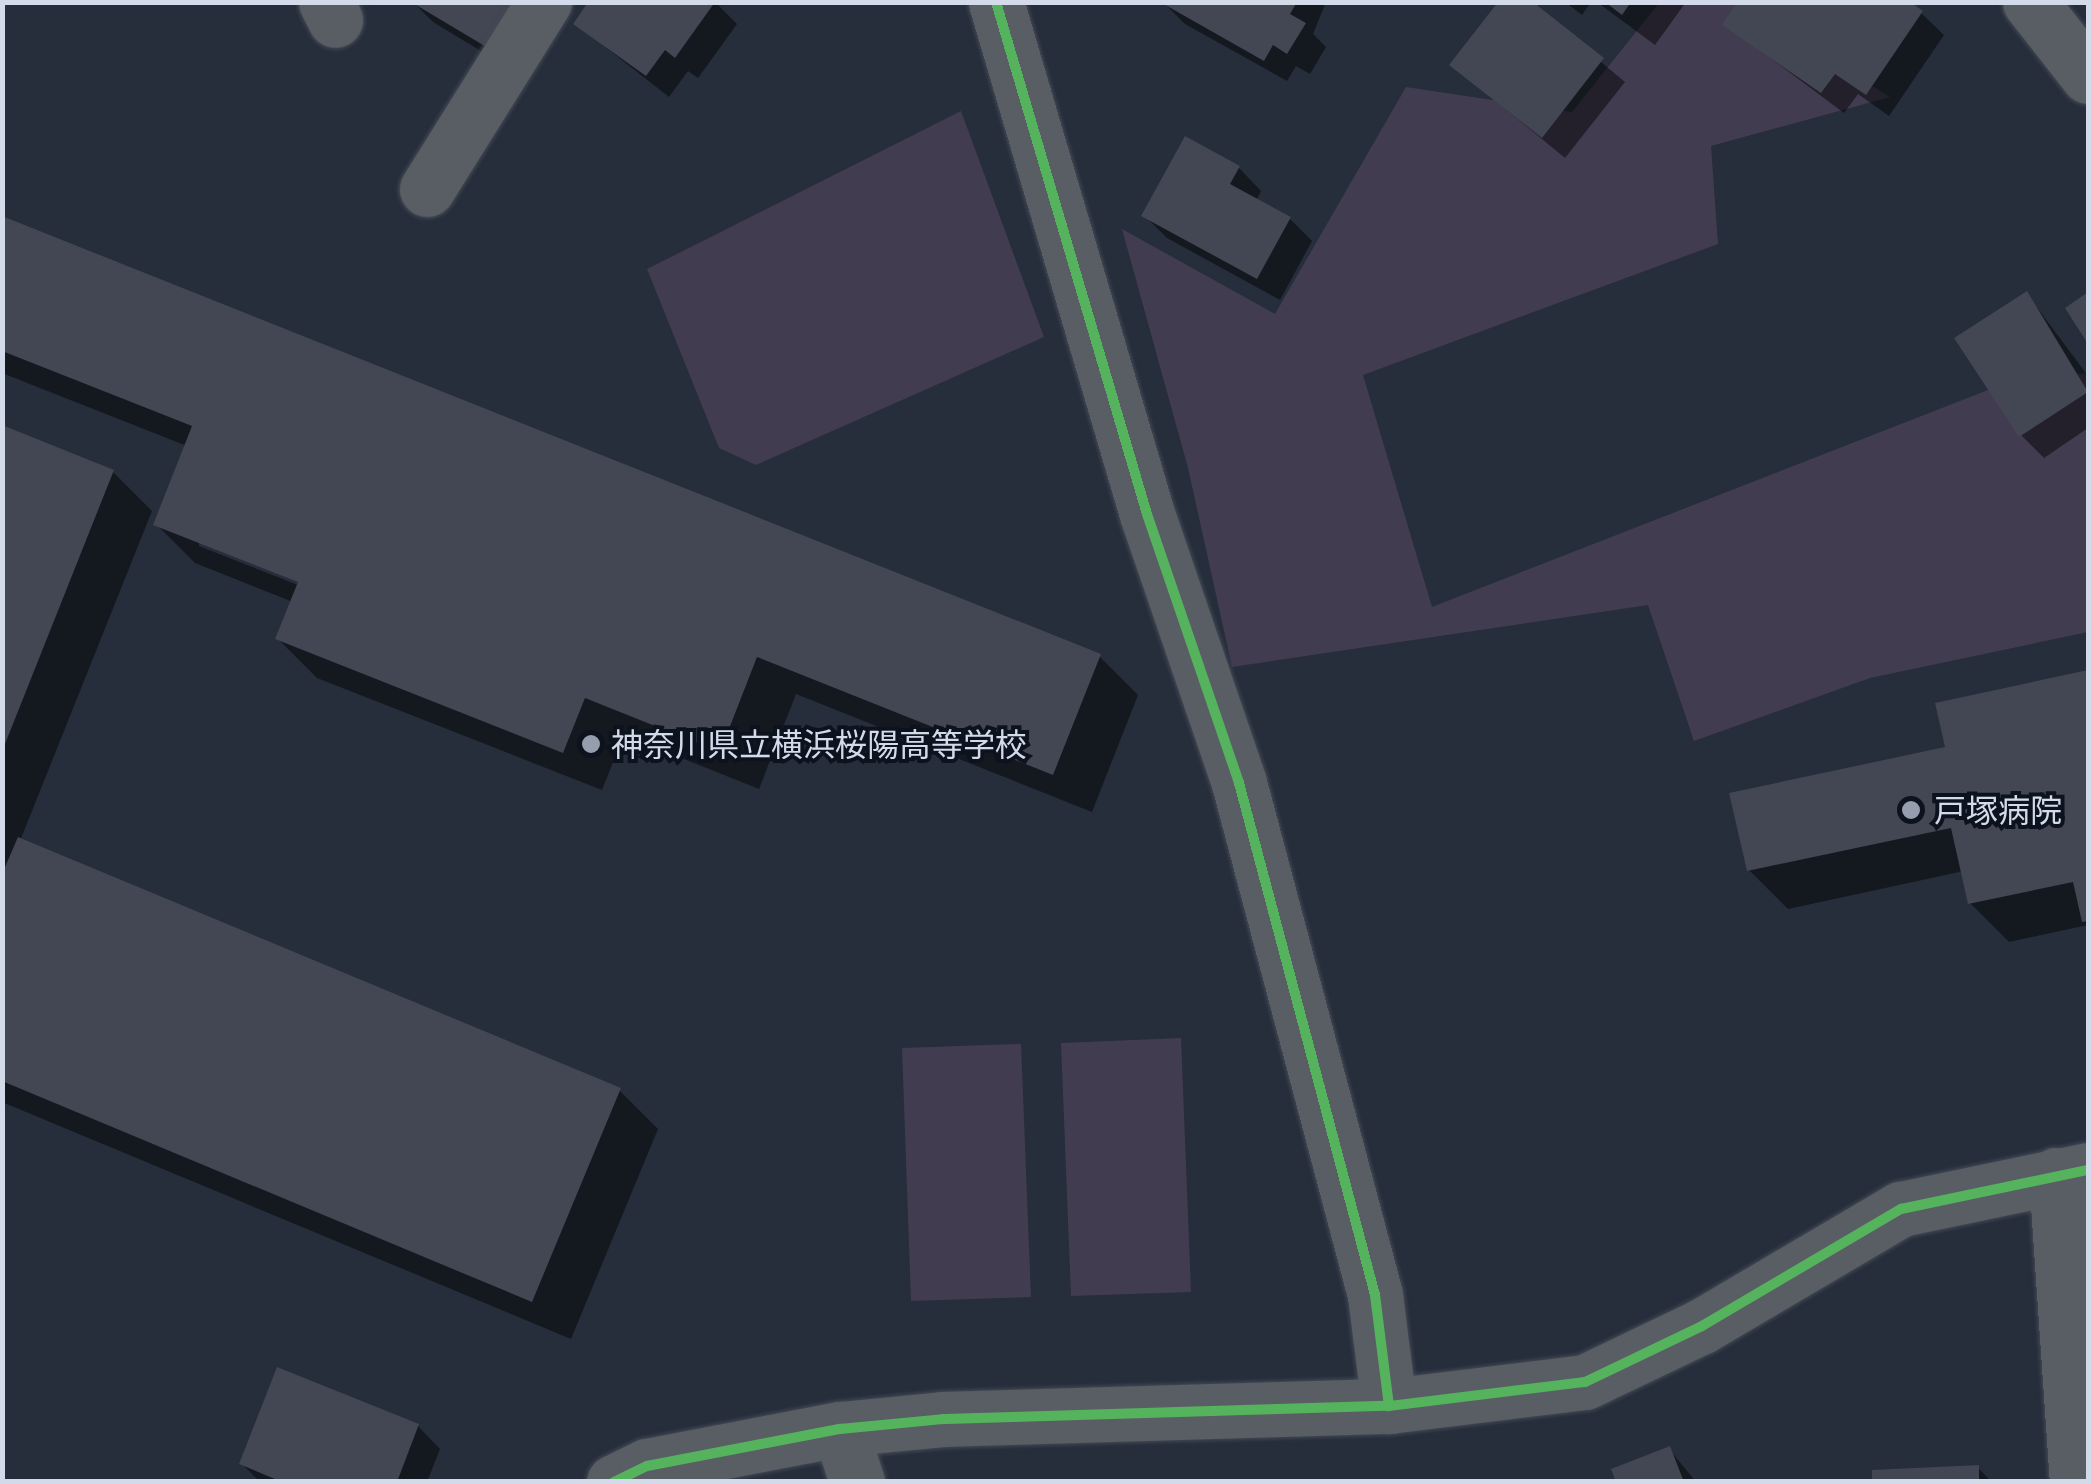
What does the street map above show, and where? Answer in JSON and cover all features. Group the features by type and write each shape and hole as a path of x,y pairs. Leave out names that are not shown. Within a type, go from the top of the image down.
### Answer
{"street":[{"path":"428,190 544,2"},
{"path":"996,2 1146,514 1240,783 1375,1295 1389,1406"},
{"path":"2030,2 2088,76"},
{"path":"614,1482 648,1466 840,1430 942,1419 1389,1406 1585,1382 1702,1326 1900,1209 2072,1172 2077,1482"},
{"path":"840,1430 857,1482"}],"shaded area":[{"path":"1659,3 1737,3 1890,97 1711,146 1718,244 1363,375 1432,607 2011,381 2088,373 2088,632 1870,678 1694,741 1648,605 1232,667 1188,468 1122,229 1275,314 1406,87 1572,112"},
{"path":"961,111 1044,337 756,465 719,448 647,269"},
{"path":"1181,1038 1191,1292 1071,1296 1061,1043"},
{"path":"1021,1044 1031,1297 911,1301 902,1048"}],"building":[{"path":"411,2 516,2 488,48"},
{"path":"588,2 715,2 675,58 665,50 646,76 573,24"},
{"path":"1160,2 1297,2 1290,14 1306,23 1287,54 1273,45 1264,61"},
{"path":"1498,2 1533,2 1604,58 1542,138 1449,65"},
{"path":"1605,2 1631,2 1622,15"},
{"path":"1737,2 1910,2 1923,11 1866,95 1835,74 1821,93 1722,25"},
{"path":"1185,136 1240,166 1230,184 1291,217 1257,279 1141,216"},
{"path":"2,216 1101,654 1053,775 757,657 720,752 585,698 563,753 275,639 298,582 153,525 192,426 2,351"},
{"path":"2027,291 2088,392 2019,437 1954,338"},
{"path":"2088,292 2088,344 2065,308"},
{"path":"2,425 114,470 3,749 2,749"},
{"name":"戸塚病院","path":"2088,670 2088,921 2082,922 2073,882 1968,904 1951,828 1747,871 1729,793 1945,747 1935,703"},
{"path":"18,837 621,1088 532,1302 2,1081 2,874"},
{"path":"277,1367 419,1424 397,1482 282,1482 239,1464"},
{"path":"1670,1446 1684,1482 1616,1482 1611,1469"},
{"path":"1979,1465 1979,1482 1872,1482 1872,1470"}],"cycle path":[{"path":"996,2 1147,514 1239,783 1375,1295 1389,1406"},
{"path":"614,1482 647,1466 840,1429 943,1419 1389,1406 1585,1382 1702,1326 1901,1209 2088,1170"}],"place":[{"name":"神奈川県立横浜桜陽高等学校","path":"591,744"},
{"name":"戸塚病院","path":"1911,810"}]}
